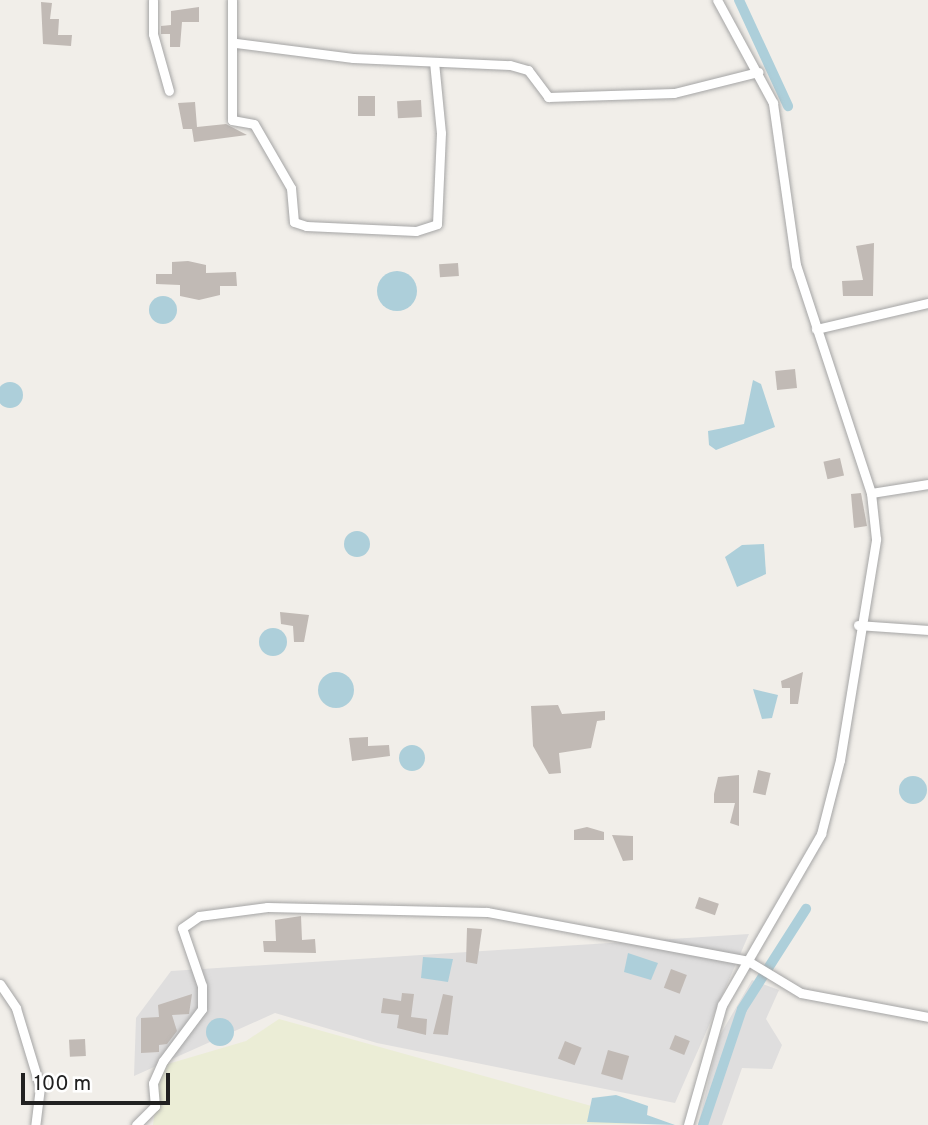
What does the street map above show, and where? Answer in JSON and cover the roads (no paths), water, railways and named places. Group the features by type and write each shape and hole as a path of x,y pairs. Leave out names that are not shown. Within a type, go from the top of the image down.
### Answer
{"street":[{"path":"153,0 153,34 169,91"},
{"path":"232,0 236,43 232,120 254,124 291,188 294,222 331,231 431,230 437,224 441,133 434,62"},
{"path":"688,1125 722,1004 821,834 840,761 876,539 871,493 816,329 783,207 780,126 758,72 717,0"},
{"path":"236,43 528,70 548,97 674,93 758,72"},
{"path":"816,329 928,303"},
{"path":"871,493 928,484"},
{"path":"861,625 928,630"},
{"path":"136,1125 155,1107 153,1083 163,1061 202,1009 202,986 182,929 199,916 267,907 487,912 748,961 760,973 777,983 821,998 928,1017"},
{"path":"0,984 16,1008 40,1087 35,1125"}],"water":[{"path":"397,271 411,277 417,291 411,305 397,311 383,305 377,291 383,277"},
{"path":"163,296 173,300 177,310 173,320 163,324 153,320 149,310 153,300"},
{"path":"753,380 761,384 775,427 716,450 709,445 708,431 744,424"},
{"path":"10,382 19,386 23,395 19,404 10,408 1,404 -3,395 1,386"},
{"path":"357,531 366,535 370,544 366,553 357,557 348,553 344,544 348,535"},
{"path":"764,544 766,574 737,587 725,557 742,545"},
{"path":"273,628 283,632 287,642 283,652 273,656 263,652 259,642 263,632"},
{"path":"336,672 349,677 354,690 349,703 336,708 323,703 318,690 323,677"},
{"path":"753,689 778,695 772,718 762,719"},
{"path":"412,745 421,749 425,758 421,767 412,771 403,767 399,758 403,749"},
{"path":"913,776 923,780 927,790 923,800 913,804 903,800 899,790 903,780"},
{"path":"628,953 658,963 651,980 624,972"},
{"path":"423,957 453,959 448,982 421,978"},
{"path":"220,1018 230,1022 234,1032 230,1042 220,1046 210,1042 206,1032 210,1022"},
{"path":"616,1095 648,1106 647,1115 675,1125 587,1122 592,1098"}],"waterway":[{"path":"739,0 788,106"},
{"path":"703,1125 742,1009 806,909"}]}
